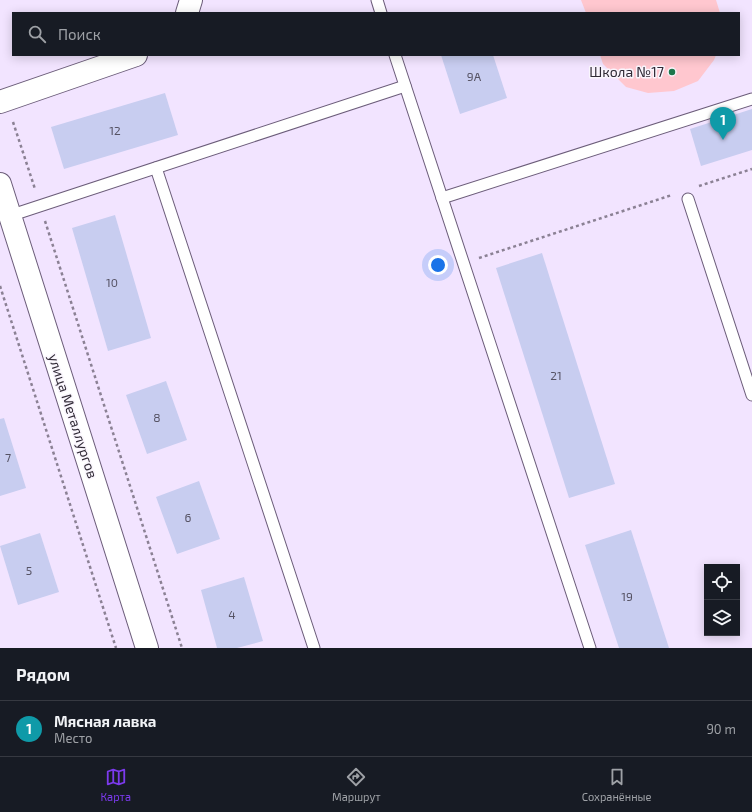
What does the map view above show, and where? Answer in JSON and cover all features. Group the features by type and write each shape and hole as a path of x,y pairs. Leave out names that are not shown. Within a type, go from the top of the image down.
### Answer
{"street":[{"path":"187,12 191,0"},
{"path":"3,101 133,56"},
{"name":"улица Металлургов","path":"0,184 5,217 147,648"}],"lane":[{"path":"376,0 381,12"},
{"path":"395,56 590,648"},
{"path":"5,217 405,86"},
{"path":"442,198 752,99"},
{"path":"156,168 314,648"},
{"path":"688,199 752,395"}],"path":[{"path":"3,101 40,205 182,648"},
{"path":"699,186 752,169"},
{"path":"463,263 676,194"},
{"path":"0,286 116,648"}],"shaded area":[{"path":"581,0 716,0 720,12 586,12"},
{"path":"600,56 716,56 698,81 674,91 648,93 626,87 603,64"}],"building":[{"path":"441,56 493,56 507,98 460,114"},
{"path":"165,93 178,135 64,169 51,127"},
{"path":"752,109 752,150 701,166 690,129"},
{"path":"115,215 151,338 108,351 72,228"},
{"path":"542,253 615,484 569,498 496,268"},
{"path":"166,381 187,440 147,454 126,395"},
{"path":"4,418 26,488 0,496 0,419"},
{"path":"199,481 220,539 177,554 156,497"},
{"path":"631,530 669,648 619,648 585,545"},
{"path":"40,533 59,592 18,605 0,546"},
{"path":"244,577 263,641 237,648 217,648 201,590"}],"place":[{"name":"Школа №17","path":"672,72"},
{"name":"Мясная лавка","path":"723,140"}]}
